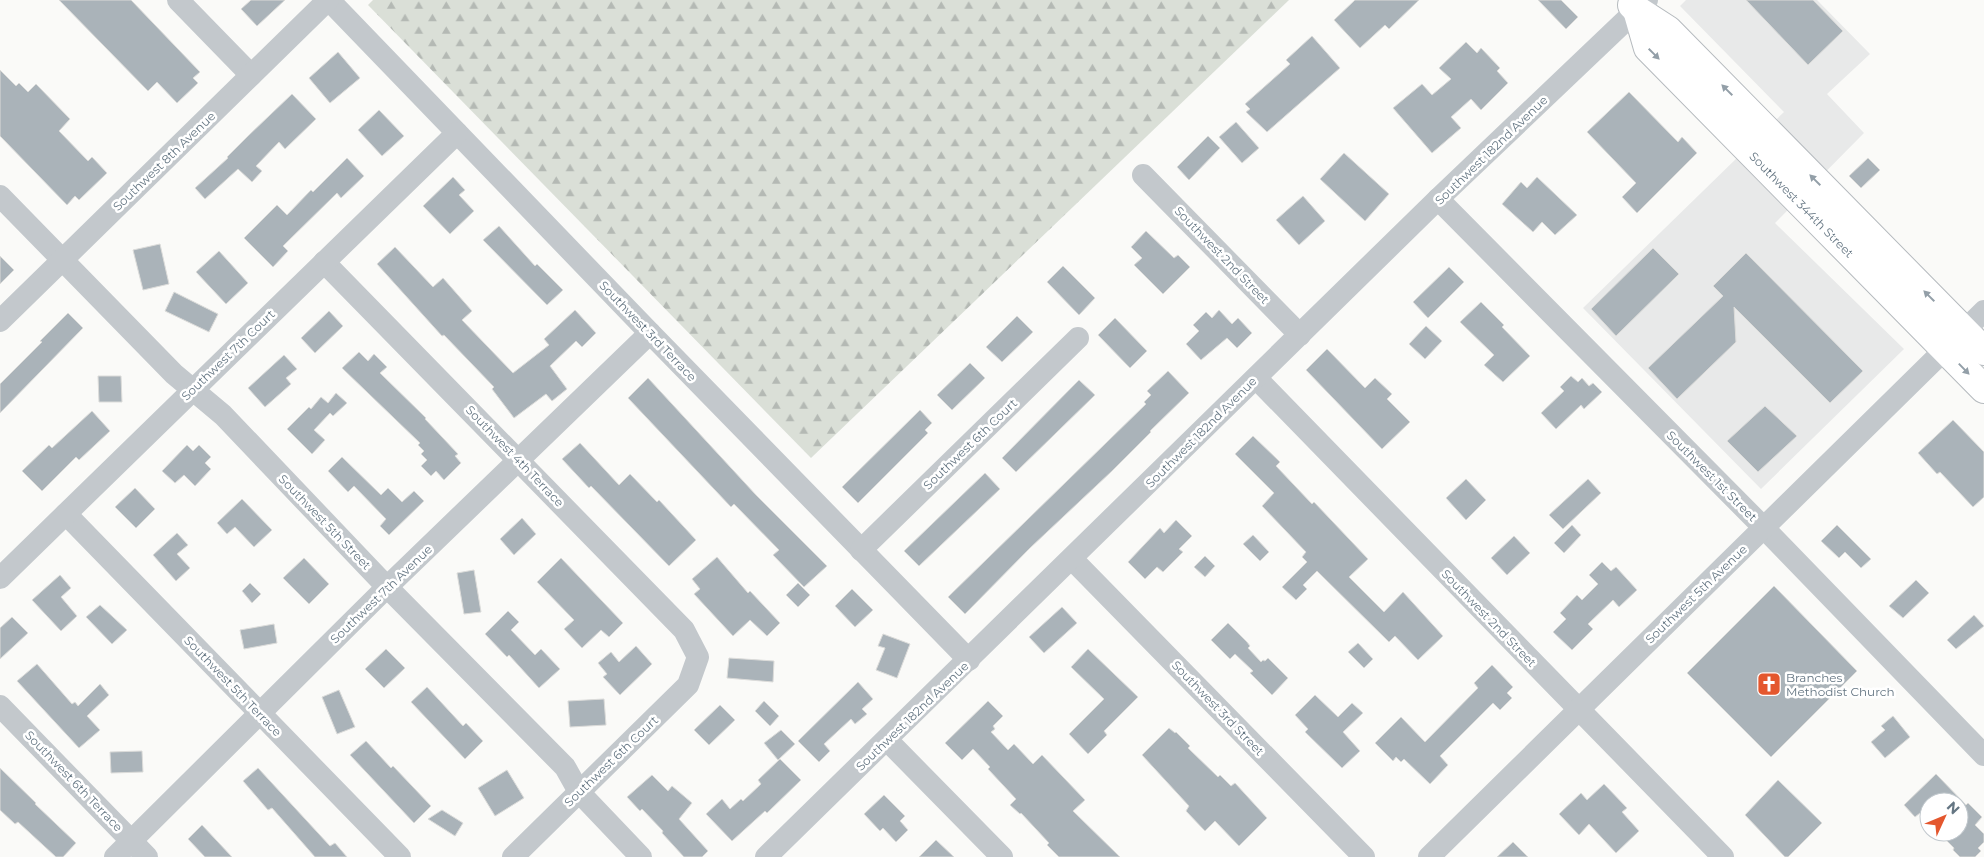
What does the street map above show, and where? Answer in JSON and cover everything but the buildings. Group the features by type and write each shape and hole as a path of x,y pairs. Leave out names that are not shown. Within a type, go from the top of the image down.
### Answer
{"main road":[{"name":"Southwest 344th Street","path":"1637,3 1648,48 1954,340 1984,389"},
{"name":"Southwest 344th Street","path":"1954,340 1984,351"}],"street":[{"path":"178,0 251,75"},
{"name":"Southwest 8th Avenue","path":"0,321 328,0"},
{"name":"Southwest 3rd Terrace","path":"328,0 650,334 969,660"},
{"name":"Southwest 182nd Avenue","path":"766,857 888,740 1637,3"},
{"name":"Southwest 7th Court","path":"0,578 456,132"},
{"name":"Southwest 2nd Street","path":"1143,175 1300,335"},
{"name":"Southwest 5th Street","path":"0,196 174,374 223,415 387,587 565,767 580,792 641,857"},
{"name":"Southwest 1st Street","path":"1438,199 1981,745"},
{"name":"Southwest 4th Terrace","path":"324,262 684,630 698,658"},
{"name":"Southwest 5th Avenue","path":"1429,857 1984,311"},
{"name":"Southwest 7th Avenue","path":"115,857 387,587 650,334"},
{"name":"Southwest 6th Court","path":"861,550 1078,338"},
{"name":"Southwest 2nd Street","path":"1256,378 1723,857"},
{"name":"Southwest 5th Terrace","path":"66,514 400,857"},
{"name":"Southwest 3rd Street","path":"1072,559 1364,857"},
{"name":"Southwest 6th Court","path":"513,857 688,685 698,658"},
{"name":"Southwest 6th Terrace","path":"0,706 147,857"},
{"path":"888,740 1002,857"}],"shaded area":[{"path":"1686,0 1817,0 1870,54 1827,94 1864,133 1775,223 1904,349 1761,489 1583,308 1784,112 1680,6"}],"green space":[{"path":"373,0 1289,0 811,458 368,5"}],"place":[{"name":"Branches Methodist Church","path":"1769,684"}]}
